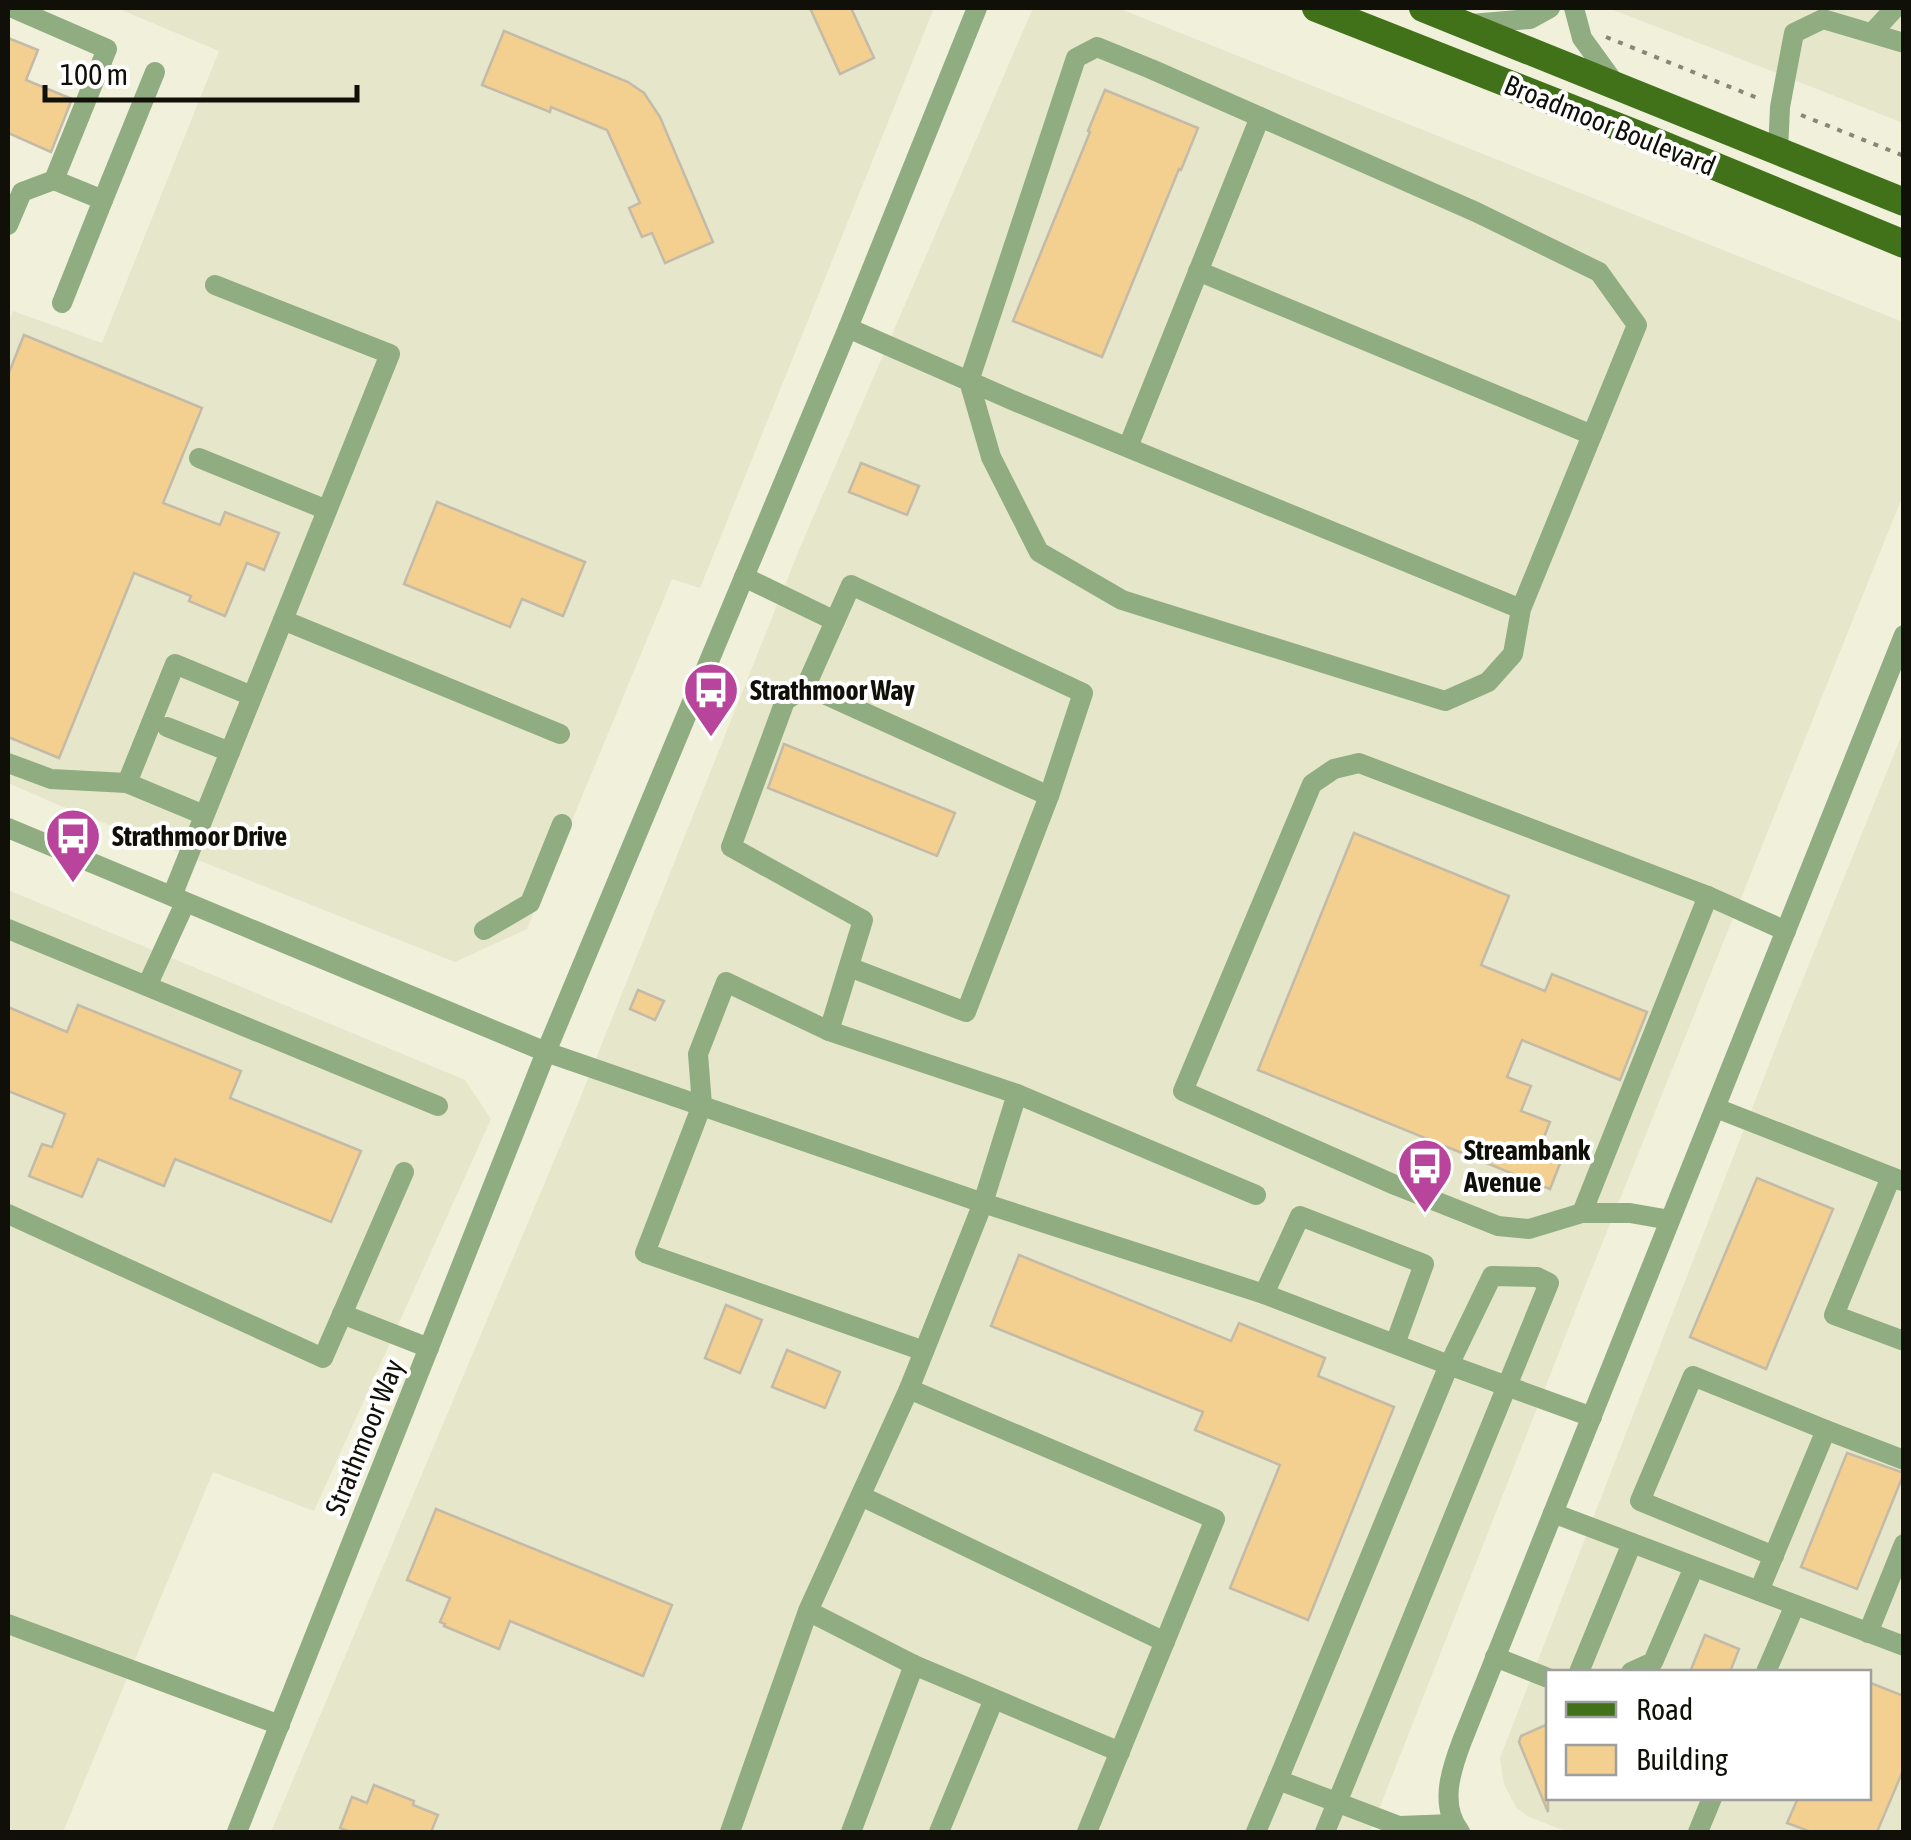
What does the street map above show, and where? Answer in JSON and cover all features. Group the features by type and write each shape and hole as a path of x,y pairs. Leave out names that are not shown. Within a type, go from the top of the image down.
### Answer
{"main road":[{"name":"Broadmoor Boulevard","path":"1316,8 1904,244"},
{"name":"Broadmoor Boulevard","path":"1423,8 1904,202"}],"street":[{"path":"12,8 107,49 54,180"},
{"name":"Strathmoor Way","path":"236,1832 546,1052 977,8"},
{"path":"1465,25 1530,19 1550,8"},
{"path":"1574,8 1582,38 1618,86"},
{"path":"1872,33 1896,8"},
{"path":"1778,151 1780,106 1794,34 1823,19 1904,43"},
{"path":"1097,47 1260,117 1476,212 1599,272 1637,325 1522,608 1513,654 1488,682 1445,702 1122,600 1039,552 991,456 970,381 1076,58 1097,47"},
{"path":"62,303 155,72"},
{"path":"1128,448 1260,117"},
{"path":"8,224 22,192 54,180 104,200"},
{"path":"1198,271 1592,435"},
{"path":"147,986 204,815 390,354 215,285"},
{"path":"848,328 1128,448 1522,608"},
{"path":"199,458 327,510"},
{"path":"744,578 835,621"},
{"path":"830,1031 862,920 731,848 784,701 806,686 851,585 1083,693 1049,796 966,1012 849,967"},
{"path":"283,620 560,734"},
{"path":"1278,1780 1399,1826 1457,1828 1448,1792 1455,1760 1904,635"},
{"path":"126,783 175,664 252,696"},
{"path":"806,686 1049,796"},
{"path":"167,728 230,752"},
{"path":"1670,1220 1630,1213 1582,1214 1529,1230 1498,1226 1395,1185 1184,1091 1312,784 1334,769 1359,762 1708,896 1786,931"},
{"path":"8,763 50,779 126,783 204,815"},
{"path":"484,930 530,903 562,824"},
{"path":"8,828 546,1052 983,1203 1264,1294 1592,1417"},
{"path":"1582,1214 1708,896"},
{"path":"8,929 438,1106"},
{"path":"924,1351 645,1253 702,1105 698,1054 726,982 830,1031 1016,1094 1256,1195"},
{"path":"730,1832 808,1611 908,1389 983,1203 1016,1094"},
{"path":"1716,1108 1897,1179 1834,1315 1904,1341"},
{"path":"8,1214 323,1358 404,1172"},
{"path":"1264,1294 1300,1216 1424,1264 1395,1344"},
{"path":"1256,1832 1449,1365 1492,1276 1537,1277 1549,1283 1325,1832"},
{"path":"342,1314 429,1348"},
{"path":"1774,1556 1640,1501 1693,1376 1904,1460"},
{"path":"908,1389 1215,1518 1087,1832"},
{"path":"1759,1591 1826,1430"},
{"path":"860,1496 1165,1642"},
{"path":"1553,1513 1904,1646"},
{"path":"1581,1670 1632,1543"},
{"path":"1868,1633 1904,1544"},
{"path":"1635,1670 1653,1662 1694,1566"},
{"path":"1767,1670 1795,1605"},
{"path":"808,1611 914,1665 1120,1752"},
{"path":"8,1624 280,1725"},
{"path":"1496,1657 1546,1677"},
{"path":"851,1832 914,1665"},
{"path":"939,1832 994,1699"},
{"path":"1698,1832 1711,1800"}],"path":[{"path":"1593,32 1760,98"},
{"path":"1803,116 1904,156"}],"shaded area":[{"path":"117,8 934,8 700,588 672,579 527,929 455,962 8,783 8,325 13,311 102,343 219,51"},
{"path":"1033,8 1118,8 1903,322 1903,495 1370,1832 271,1832 573,1116 799,550"},
{"path":"1608,8 1903,8 1903,123 1764,68"},
{"path":"1903,732 1903,1832 1568,1832 1527,1816 1516,1807 1504,1784 1500,1758 1786,1021"},
{"path":"8,890 465,1080 491,1119 314,1511 213,1472 63,1832 8,1832"}],"building":[{"path":"810,8 851,8 874,58 840,74"},
{"path":"504,31 628,82 644,93 660,117 713,242 665,263 652,233 642,237 629,208 640,203 607,130 482,85"},
{"path":"8,38 38,50 26,80 72,99 51,152 8,133"},
{"path":"1105,90 1198,128 1102,357 1013,321"},
{"path":"24,335 202,408 163,503 220,525 225,512 279,533 264,570 247,563 225,616 189,601 191,596 134,573 59,758 8,737 8,375"},
{"path":"861,463 919,486 907,515 849,492"},
{"path":"437,502 585,562 563,616 522,599 510,627 404,584"},
{"path":"784,744 955,813 937,856 768,788"},
{"path":"1354,833 1509,896 1481,965 1545,991 1552,974 1647,1012 1620,1080 1522,1040 1507,1077 1531,1086 1521,1111 1550,1122 1538,1152 1561,1161 1550,1189 1258,1070"},
{"path":"638,990 664,1001 655,1020 630,1009"},
{"path":"78,1005 241,1071 230,1098 361,1151 331,1222 175,1159 164,1186 98,1159 82,1197 29,1176 42,1144 52,1147 65,1114 8,1091 8,1007 67,1032"},
{"path":"1757,1178 1833,1209 1766,1369 1690,1337"},
{"path":"1019,1255 1231,1341 1239,1323 1325,1358 1318,1376 1394,1407 1308,1620 1230,1588 1280,1465 1195,1430 1203,1412 991,1326"},
{"path":"726,1305 762,1320 740,1373 705,1358"},
{"path":"787,1350 840,1372 825,1408 772,1387"},
{"path":"1847,1453 1904,1473 1857,1589 1801,1567"},
{"path":"436,1509 672,1605 643,1676 510,1621 499,1649 444,1626 440,1622 450,1598 407,1580"},
{"path":"1705,1635 1739,1649 1731,1670 1691,1670"},
{"path":"1871,1683 1904,1696 1904,1768 1877,1832 1811,1832 1787,1823 1797,1800 1871,1800"},
{"path":"1546,1725 1548,1812 1519,1742 1521,1736"},
{"path":"374,1785 438,1815 431,1832 351,1832 340,1828 352,1797 367,1803"}],"place":[{"name":"Strathmoor Way","path":"711,739"},
{"name":"Strathmoor Drive","path":"73,885"},
{"name":"Streambank Avenue","path":"1425,1215"}]}
